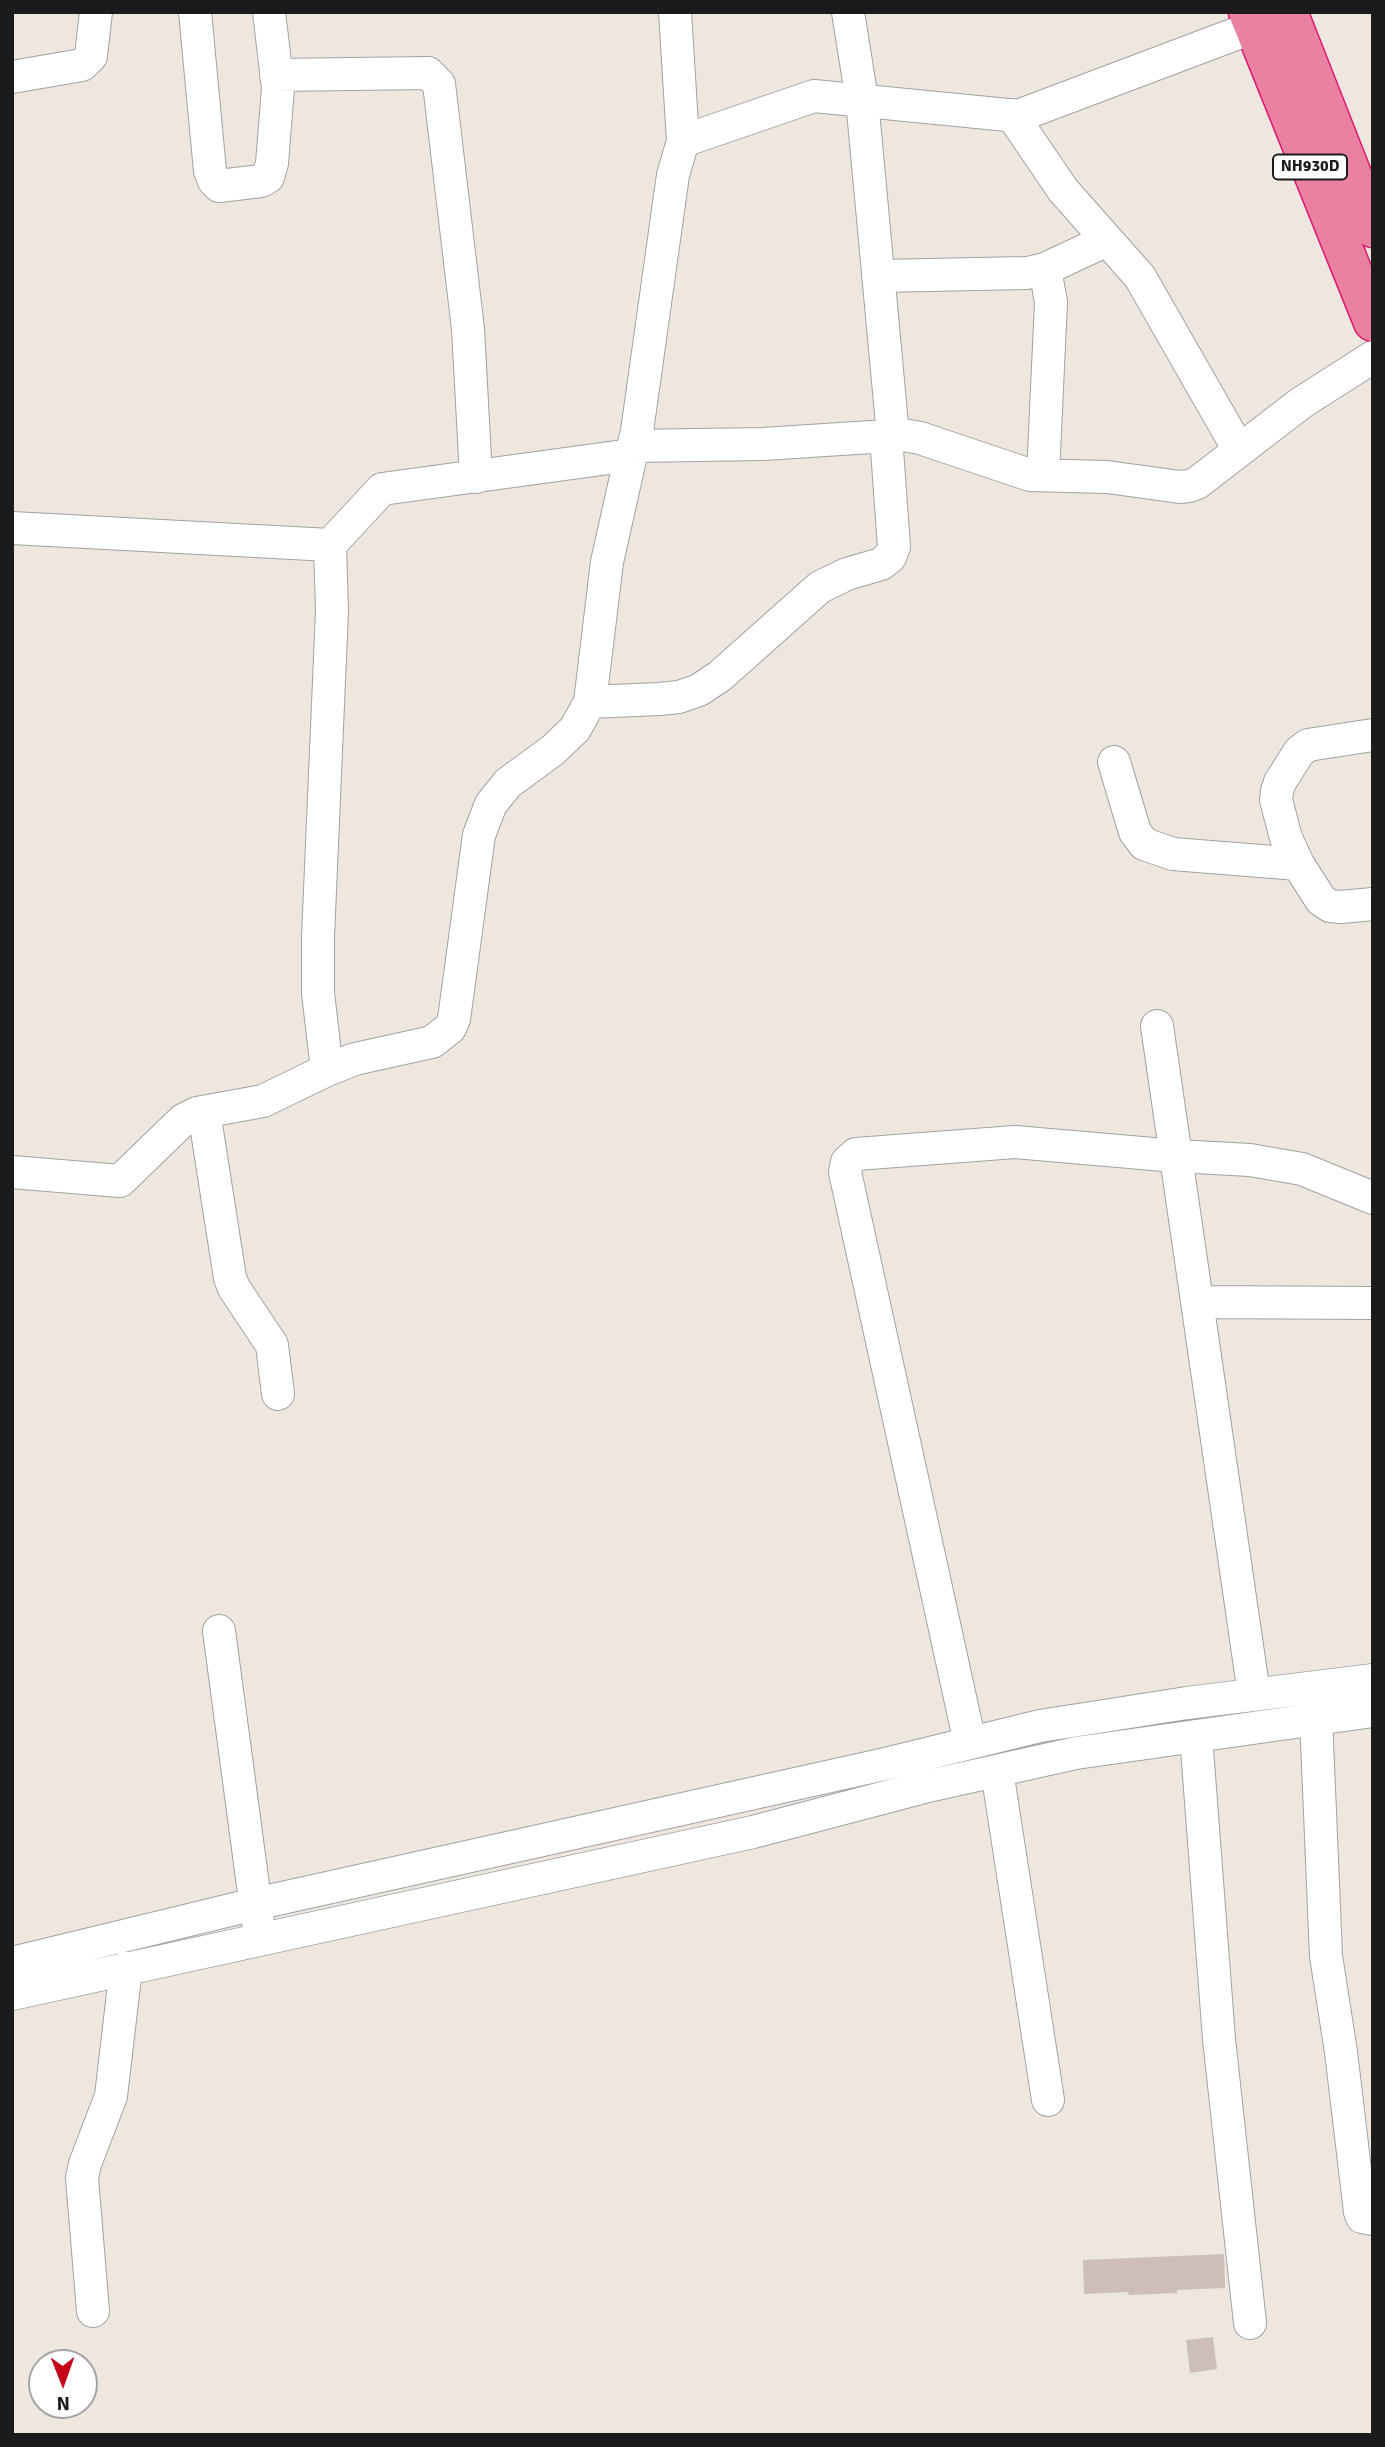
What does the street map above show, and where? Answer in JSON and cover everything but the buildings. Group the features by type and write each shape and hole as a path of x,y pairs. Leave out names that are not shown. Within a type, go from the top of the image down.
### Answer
{"highway":[{"name":"NH930D","path":"1263,17 1373,228"},
{"name":"NH930D","path":"1263,17 1373,322"}],"street":[{"path":"12,77 82,65 91,56 96,12"},
{"path":"195,12 211,171 219,186 248,184 268,177 272,163 277,110 269,12"},
{"path":"12,1172 120,1181 183,1120 204,1112 263,1101 355,1059 432,1042 450,1028 454,1019 479,835 491,804 508,783 553,750 575,729 590,702 607,562 637,431 673,175 683,141 675,12"},
{"path":"590,702 678,697 698,690 720,676 820,587 847,573 881,564 890,557 894,547 878,276 862,100 848,12"},
{"path":"683,141 814,96 1018,116 1263,17"},
{"path":"276,75 428,73 439,84 468,330 475,477"},
{"path":"1012,115 1056,181 1149,289 1239,450"},
{"path":"878,276 1011,275 1045,269 1107,240"},
{"path":"1043,475 1051,302 1045,269"},
{"path":"327,1070 318,993 318,937 332,611 330,545 382,489 475,477 632,451 889,436 913,436 1022,473 1107,477 1189,486 1197,483 1300,403 1373,357"},
{"path":"12,528 330,545"},
{"path":"1371,742 1308,746 1299,752 1280,782 1276,800 1286,838 1298,864 1321,900 1340,908 1373,904"},
{"path":"1114,762 1136,832 1144,844 1173,854 1298,864"},
{"path":"1157,1026 1254,1694"},
{"path":"204,1112 230,1278 272,1345 278,1394"},
{"path":"970,1743 845,1172 847,1161 856,1154 1014,1142 1176,1157 1250,1160 1302,1169 1373,1198"},
{"path":"1197,1302 1373,1303"},
{"path":"219,1631 261,1938"},
{"path":"12,1963 255,1904 885,1764 1040,1726 1254,1694 1373,1680"},
{"path":"12,1994 753,1832 924,1787 1076,1753 1315,1717 1373,1711"},
{"path":"1315,1717 1326,1956 1341,2052 1360,2212 1362,2217 1373,2219"},
{"path":"1196,1736 1219,2039 1250,2323"},
{"path":"997,1771 1048,2100"},
{"path":"442,1863 449,1897"},
{"path":"93,2311 82,2178 92,2142 111,2096 126,1968"}]}
